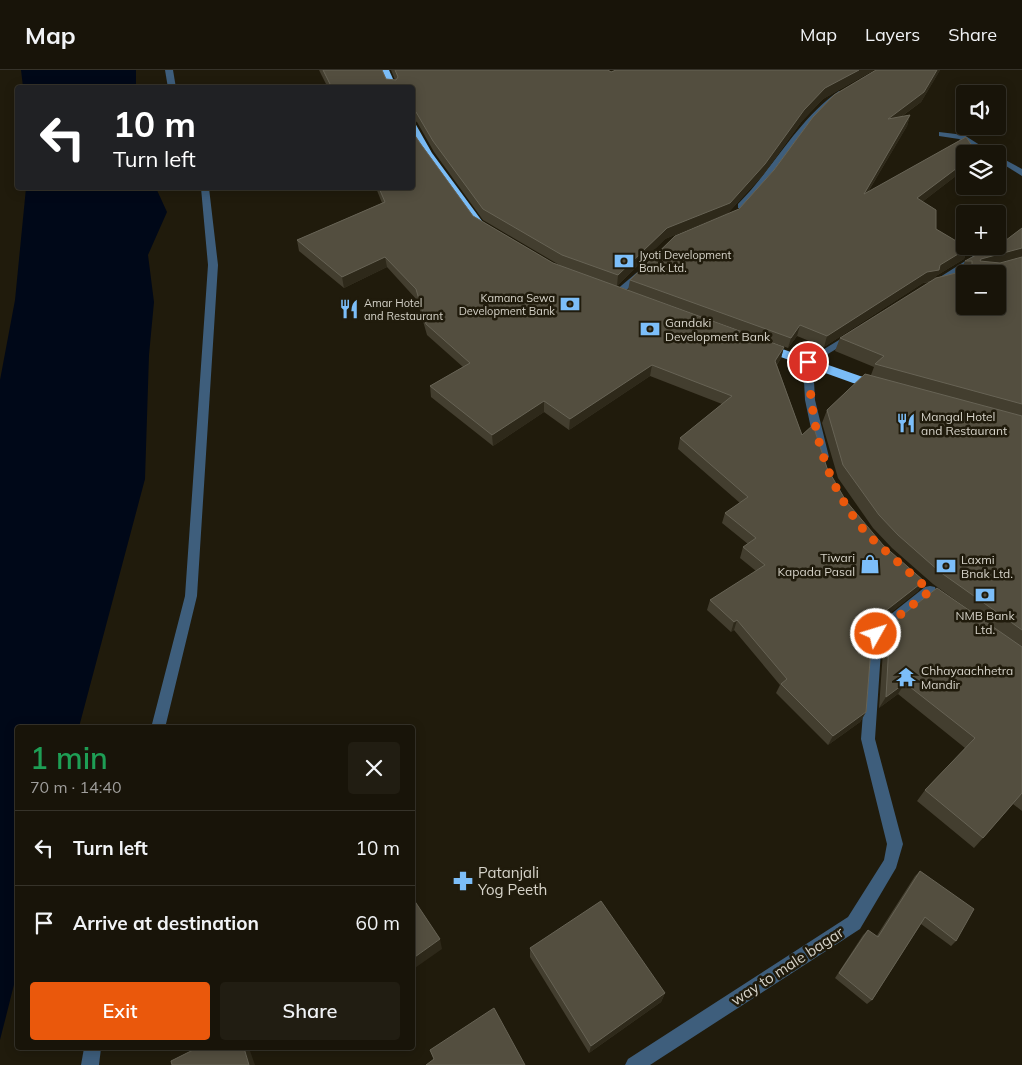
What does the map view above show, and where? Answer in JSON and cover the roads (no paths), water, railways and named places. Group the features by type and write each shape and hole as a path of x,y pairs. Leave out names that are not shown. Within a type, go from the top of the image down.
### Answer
{"highway":[{"path":"385,70 392,85"},
{"path":"415,131 427,153 478,223 494,233"},
{"path":"754,342 857,380 886,387"}],"street":[{"path":"169,70 172,85"},
{"path":"737,211 767,178 806,124 827,102 851,88"},
{"path":"942,134 961,136 976,145"},
{"path":"1006,163 1022,173"},
{"path":"159,725 191,596 214,265 205,190"},
{"path":"966,265 982,255"},
{"path":"618,293 650,262"},
{"path":"956,271 928,288 956,280"},
{"path":"828,472 820,450 810,400 808,362 864,327"},
{"name":"way to male bagar","path":"634,1065 854,923 891,864 895,844 868,739 876,634 930,590"},
{"path":"90,1065 93,1050"}],"water":[{"path":"21,70 136,70 136,85 23,85"},
{"path":"26,190 157,190 167,212 148,255 154,302 149,355 145,479 80,725 15,725 15,981 0,1040 0,380 15,300"}],"place":[{"name":"Jyoti Development Bank Ltd.","path":"624,261"},
{"name":"Kamana Sewa Development Bank","path":"570,304"},
{"name":"Amar Hotel and Restaurant","path":"349,309"},
{"name":"Gandaki Development Bank","path":"650,329"},
{"name":"Mangal Hotel and Restaurant","path":"906,423"},
{"name":"Tiwari Kapada Pasal","path":"870,564"},
{"name":"Laxmi Bnak Ltd.","path":"946,566"},
{"name":"NMB Bank Ltd.","path":"985,595"},
{"name":"Chhayaachhetra Mandir","path":"906,677"},
{"name":"Patanjali Yog Peeth","path":"463,881"}]}
